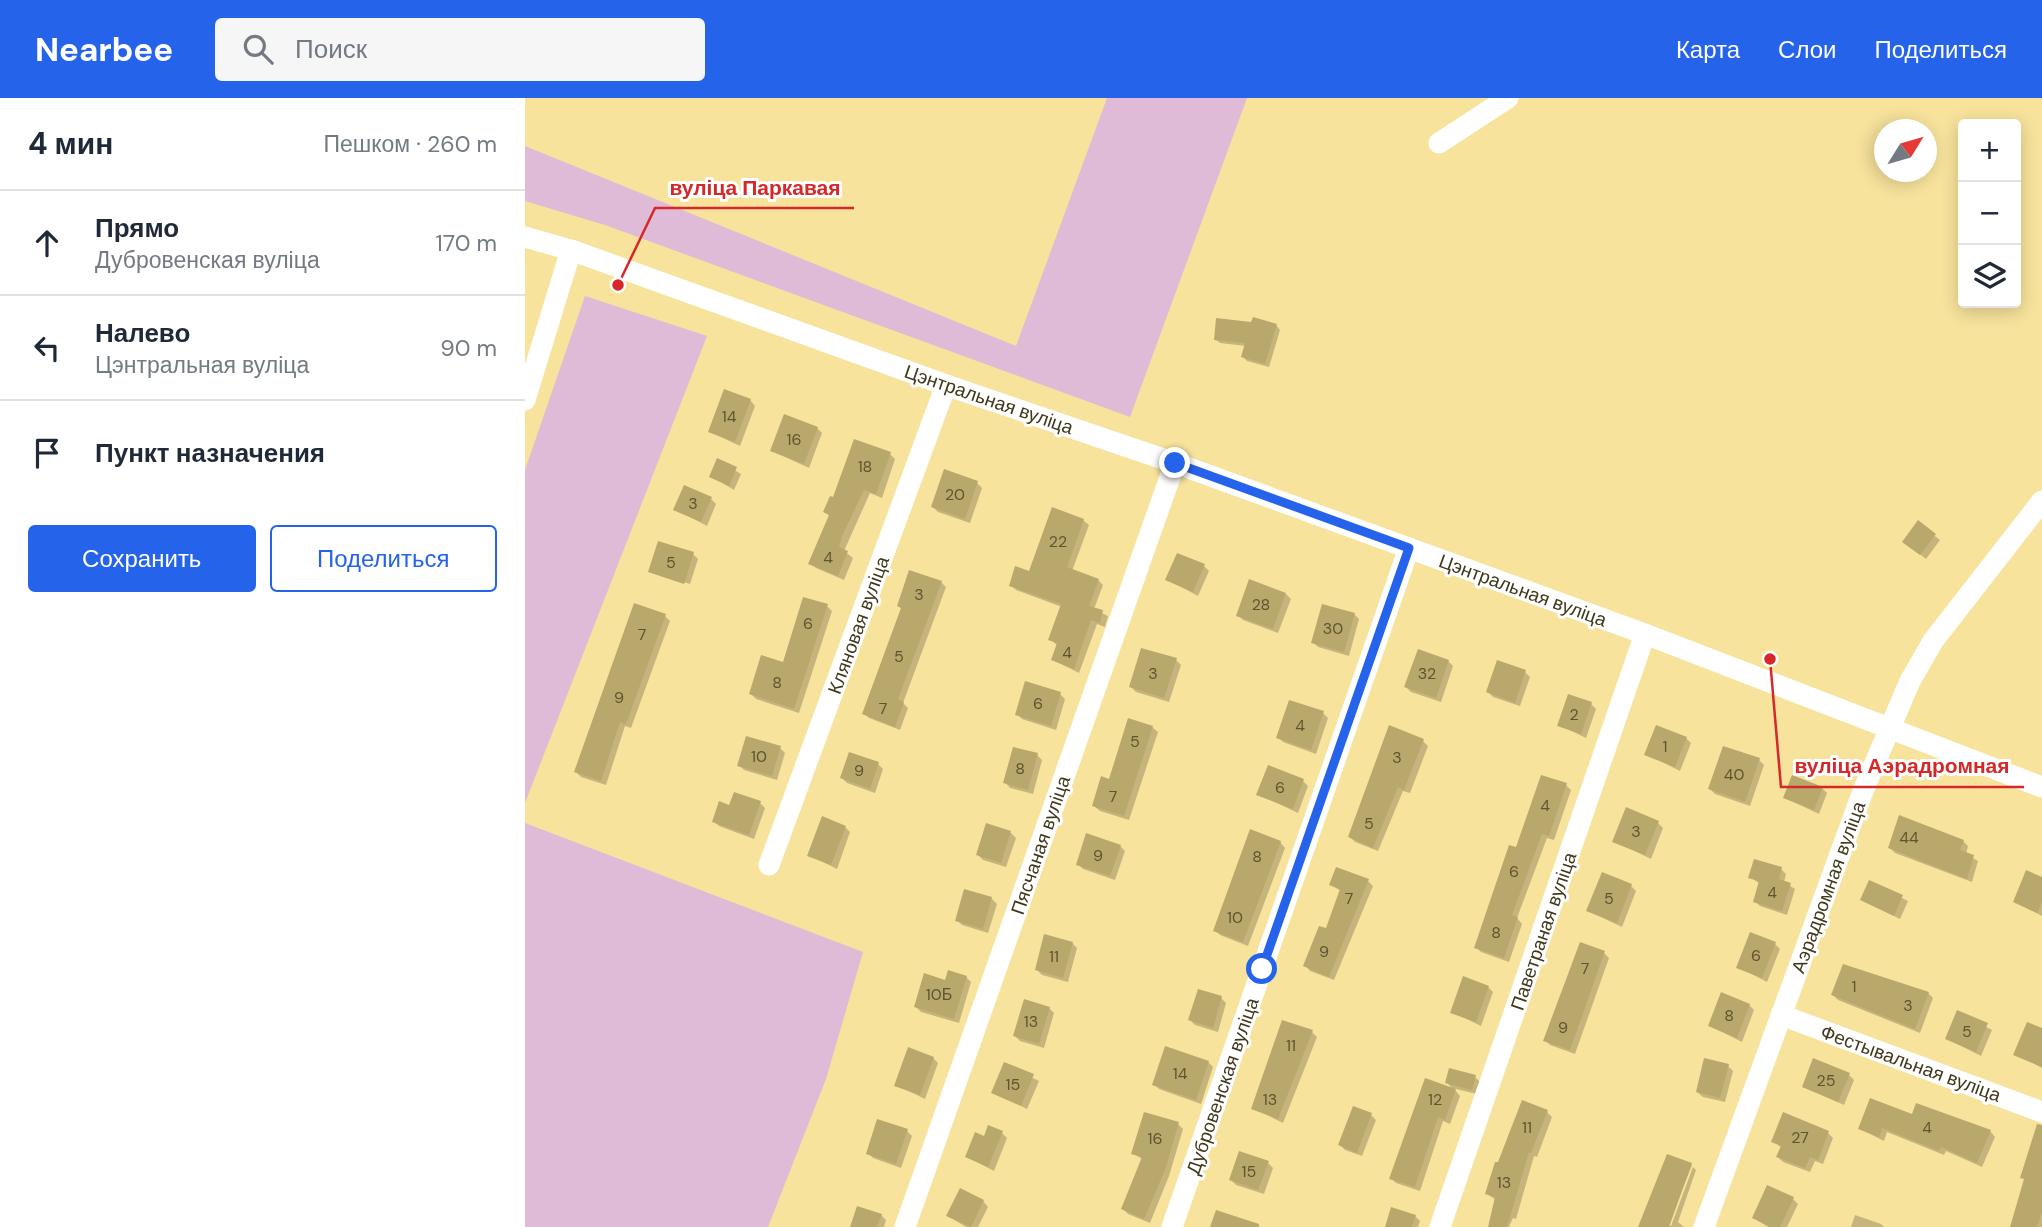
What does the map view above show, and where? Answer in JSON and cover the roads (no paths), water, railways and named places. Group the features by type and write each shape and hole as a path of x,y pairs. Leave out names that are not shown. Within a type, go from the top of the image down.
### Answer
{"street":[{"path":"1439,143 1508,98"},
{"name":"Цэнтральная вуліца","path":"525,237 571,250 946,385 1175,463 1645,634 2042,786"},
{"path":"525,400 571,250"},
{"name":"Кляновая вуліца","path":"769,865 946,385"},
{"name":"Пясчаная вуліца","path":"905,1227 1175,463"},
{"name":"Аэрадромная вуліца","path":"1704,1227 1863,792 1892,730 1910,681 1933,640 2042,501"},
{"name":"Дубровенская вуліца","path":"1172,1227 1409,548"},
{"name":"Паветраная вуліца","path":"1440,1227 1645,634"},
{"name":"Фестывальная вуліца","path":"1781,1015 2042,1112"}],"place":[{"name":"вуліца Паркавая","path":"618,285"},
{"name":"вуліца Аэрадромная","path":"1770,659"}]}
